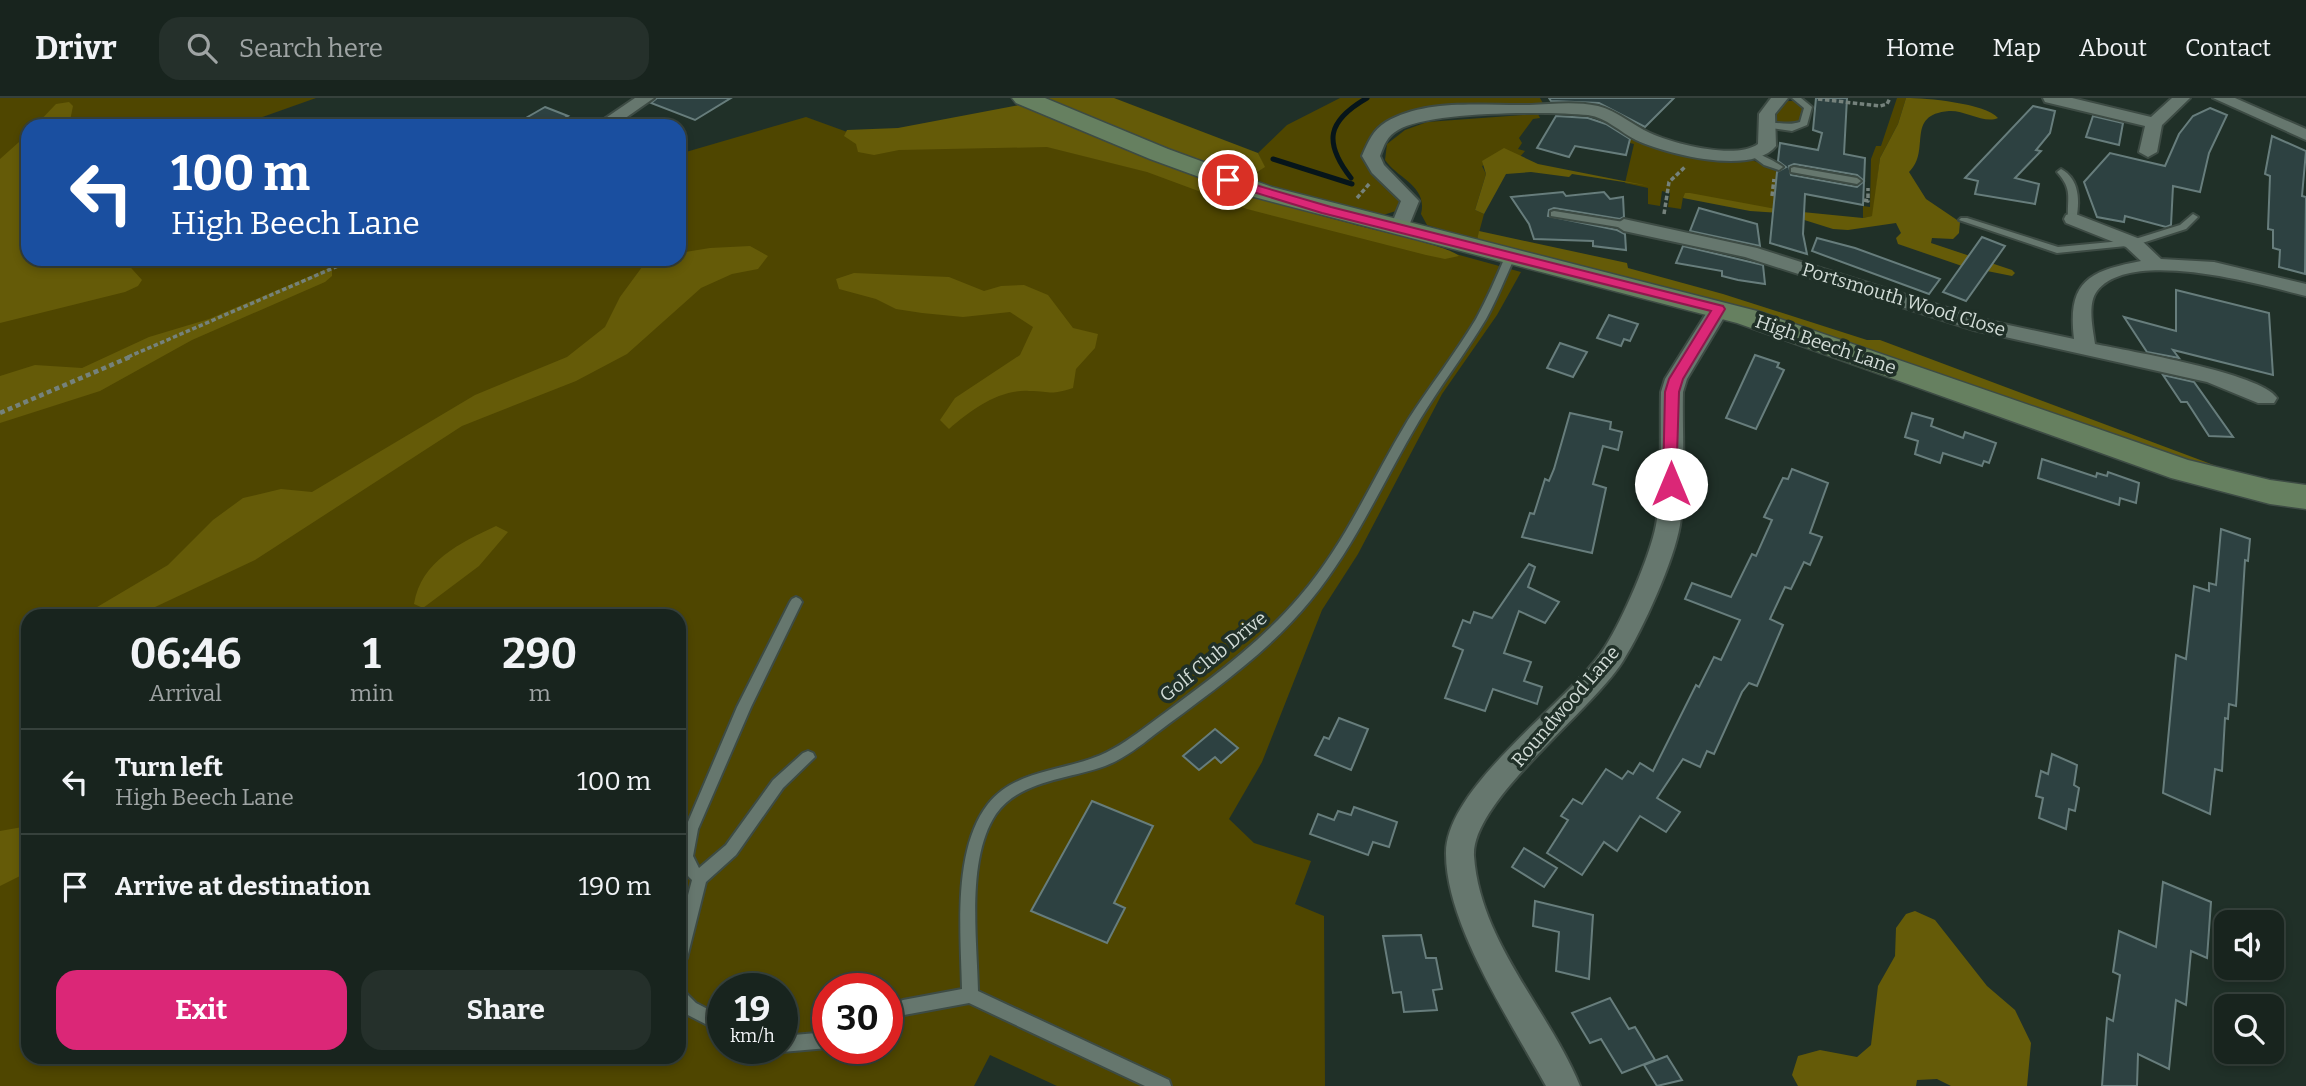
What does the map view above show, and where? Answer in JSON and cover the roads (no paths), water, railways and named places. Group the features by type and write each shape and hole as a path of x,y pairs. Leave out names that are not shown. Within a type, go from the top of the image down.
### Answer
{"street":[{"path":"613,119 646,98"},
{"name":"High Beech Lane","path":"1024,98 1228,180 1399,228 1719,309 2182,470 2306,498"},
{"path":"1598,111 1611,98"},
{"path":"1399,228 1410,201 1399,186 1378,171 1371,156 1376,140 1393,125 1420,115 1453,111 1598,111 1643,136 1671,146 1713,154 1755,154 1767,146 1768,114 1780,98"},
{"path":"2051,98 2154,123"},
{"path":"2148,152 2154,123 2182,98"},
{"path":"2221,98 2306,135"},
{"path":"2073,219 2133,243 2156,265"},
{"name":"Portsmouth Wood Close","path":"1624,226 1664,223 1956,319 2209,376 2237,384 2266,398"},
{"path":"2084,348 2082,307 2093,284 2106,275 2156,265 2217,267 2306,290"},
{"name":"Roundwood Lane","path":"1564,1086 1480,930 1460,857 1462,836 1472,814 1488,793 1614,656 1627,634 1668,526 1670,406 1676,379 1719,309"}],"lane":[{"path":"1766,125 1792,128 1804,123 1808,107 1796,98"},
{"path":"1755,154 1779,167"},
{"path":"1794,170 1857,181"},
{"path":"2061,172 2069,177 2076,191 2073,219"},
{"name":"Portsmouth Wood Close","path":"1554,214 1624,226"},
{"path":"1964,219 2049,249 2133,243 2183,227 2193,217"},
{"name":"Golf Club Drive","path":"971,995 973,860 980,829 994,806 1014,789 1041,778 1073,772 1105,760 1147,733 1246,658 1287,619 1320,580 1432,389 1476,327 1510,257"},
{"path":"686,843 744,707 796,602"},
{"path":"686,931 700,878 723,859 778,784 808,757"},
{"path":"686,856 688,865 700,878"},
{"path":"903,1008 971,995 1163,1086"},
{"path":"686,1004 707,1017"}],"waterway":[{"path":"1351,178 1336,154 1334,133 1344,115 1367,98"},
{"path":"1273,159 1352,184"}]}
